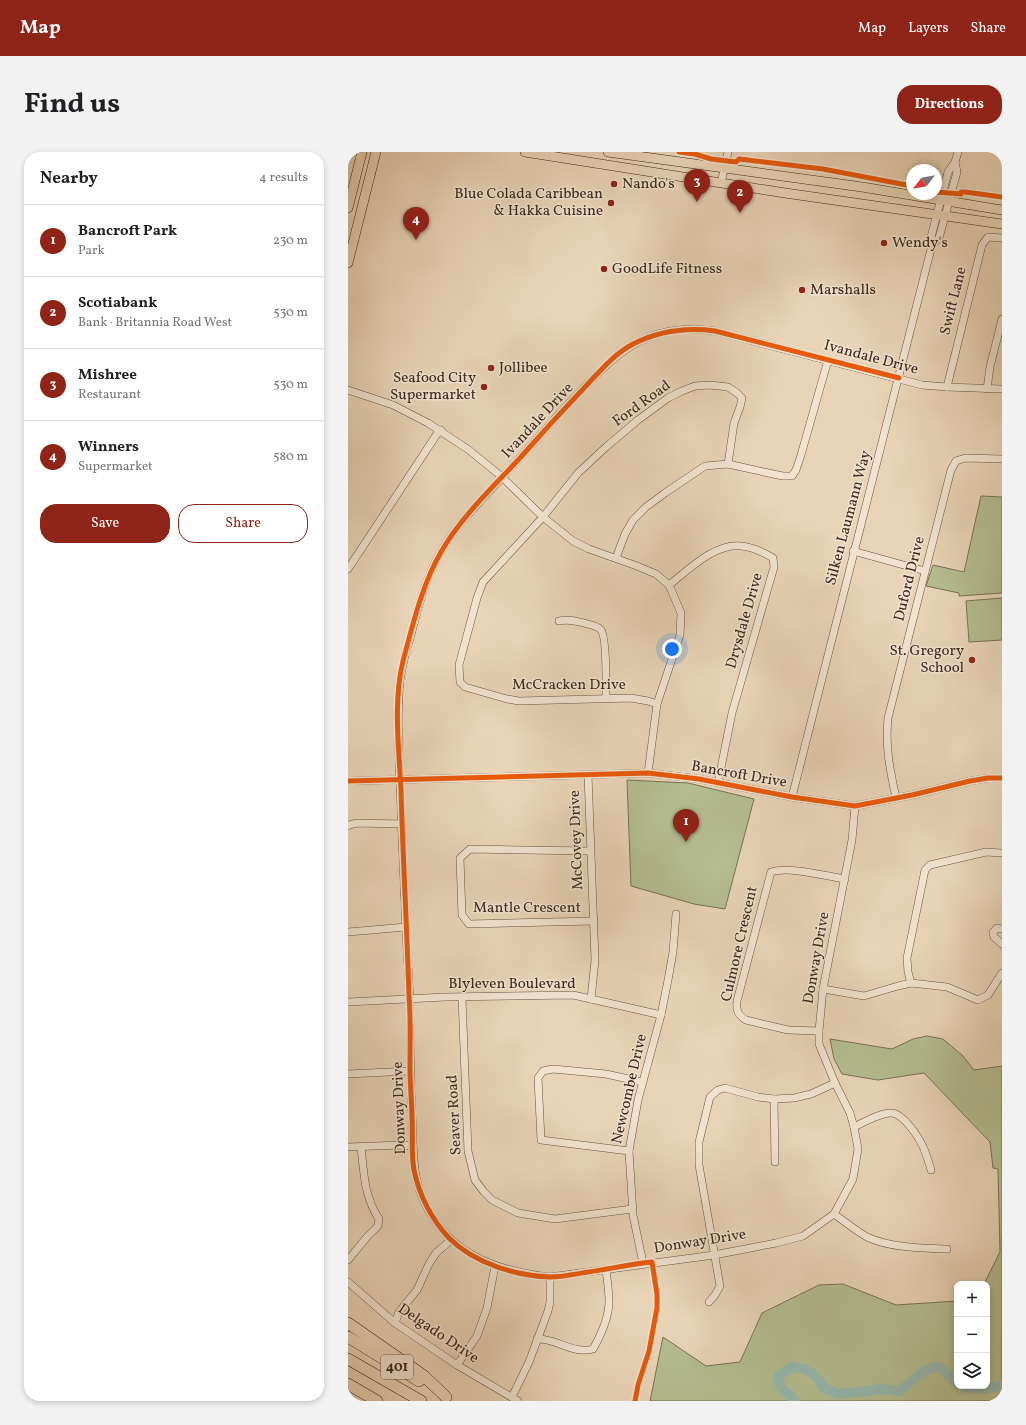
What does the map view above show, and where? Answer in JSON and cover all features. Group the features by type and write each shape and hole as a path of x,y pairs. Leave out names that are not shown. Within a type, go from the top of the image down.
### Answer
{"highway":[{"path":"348,1323 424,1376 450,1399"},
{"name":"401","path":"348,1337 450,1399"},
{"name":"401","path":"348,1359 421,1401"},
{"name":"401","path":"348,1384 377,1401"}],"main road":[{"path":"348,208 362,152"},
{"path":"348,264 376,152"},
{"path":"525,152 785,193 1002,224"},
{"path":"608,152 862,188 1002,210"}],"street":[{"path":"721,183 728,152"},
{"name":"Silken Laumann Way","path":"792,797 932,245 939,238 948,172 956,162 958,152"},
{"name":"Swift Lane","path":"947,388 982,245 988,237 1002,238"},
{"path":"986,389 1002,319"},
{"name":"Ivandale Drive","path":"400,779 398,717 400,679 404,658 426,585 442,550 451,536 486,493 611,360 631,346 650,336 679,330 700,329 714,331 922,385 947,388 1002,390"},
{"path":"616,558 625,534 633,520 646,507 705,466 728,464 773,474 792,476 802,455 828,360"},
{"name":"Ford Road","path":"543,517 578,473 606,446 668,398 695,386 710,385 728,387 742,398 734,423 728,464"},
{"path":"348,390 394,405 441,430 469,450 502,477 543,517 573,541 589,549 656,574 669,585 681,613 680,635 657,704 648,773"},
{"path":"348,569 388,507 441,430"},
{"name":"Duford Drive","path":"896,798 887,755 886,735 888,718 951,470 956,461 965,458 1002,459"},
{"name":"McCracken Drive","path":"543,517 483,582 477,598 459,665 460,682 465,687 519,701 631,698 657,704"},
{"name":"Drysdale Drive","path":"669,585 711,553 725,547 740,545 763,552 772,558 774,567 732,713 718,782"},
{"path":"853,552 925,571"},
{"path":"560,621 573,621 597,627 602,630 605,643 606,698"},
{"name":"Bancroft Drive","path":"348,781 648,773 718,782 792,797 856,806 970,781 988,778 1002,778"},
{"name":"McCovey Drive","path":"588,775 595,960 591,999"},
{"name":"Donway Drive","path":"400,779 410,1000 410,1071 414,1169 420,1190 436,1222 451,1240 472,1256 495,1266 524,1274 550,1277 567,1276 643,1263 714,1255 776,1243 803,1236 834,1214 853,1179 858,1149 850,1113 835,1083 819,1044 819,1031 823,990 852,840 856,806"},
{"path":"348,826 357,823 402,824"},
{"name":"Mantle Crescent","path":"590,851 470,849 460,858 462,914 469,924 594,921"},
{"path":"911,983 908,972 907,958 925,870 930,865 986,852 1002,853"},
{"name":"Culmore Crescent","path":"819,1031 788,1030 746,1020 741,1017 736,1010 737,1001 771,872 777,870 787,870 845,879"},
{"name":"Newcombe Drive","path":"643,1263 632,1209 629,1150 642,1082 661,1015 673,952 676,914"},
{"path":"348,932 406,927"},
{"path":"1002,929 997,928 993,932 994,937 1002,944"},
{"path":"823,990 864,996 911,983 946,987 978,1000 988,995 1002,973"},
{"name":"Blyleven Boulevard","path":"348,1002 445,997 572,996 661,1015"},
{"name":"Seaver Road","path":"462,998 468,1151 475,1180 484,1192 492,1200 504,1208 518,1213 555,1219 632,1209"},
{"path":"629,1150 541,1140 538,1078 543,1071 553,1069 606,1074 642,1082"},
{"path":"348,1074 410,1071"},
{"path":"709,1302 716,1295 720,1286 699,1165 699,1142 710,1097 718,1090 725,1088 758,1097 794,1098 811,1094 835,1083"},
{"path":"774,1098 775,1162"},
{"path":"854,1127 882,1114 893,1113 902,1118 915,1132 924,1148 931,1170"},
{"path":"348,1147 413,1146"},
{"path":"348,1260 366,1237 378,1226 380,1219 375,1213 366,1190 361,1147"},
{"path":"834,1214 867,1237 888,1243 915,1247 947,1249"},
{"path":"395,1323 400,1312 417,1290 429,1264 436,1253 451,1240"},
{"path":"457,1366 477,1336 487,1308 495,1266"},
{"path":"537,1339 545,1339 562,1346 586,1351 593,1349 599,1339 607,1314 609,1302 606,1269"},
{"path":"515,1399 548,1311 550,1302 550,1277"},
{"name":"Delgado Drive","path":"348,1282 395,1323 457,1366 515,1399"}],"green space":[{"path":"981,496 1002,497 1002,593 959,596 959,593 926,586 933,565 964,572"},
{"path":"1002,598 1002,640 969,642 966,601"},
{"path":"627,780 688,783 754,799 725,909 694,904 631,886"},
{"path":"927,1036 943,1039 963,1056 974,1070 1002,1066 1002,1401 650,1401 663,1337 706,1366 740,1362 762,1313 819,1285 843,1284 896,1305 954,1301 954,1389 990,1389 990,1281 986,1281 1000,1252 998,1169 993,1168 990,1142 924,1073 878,1080 842,1074 834,1059 830,1039 892,1049 913,1039"}],"waterway":[{"path":"795,1401 780,1386 779,1382 779,1376 791,1367 805,1369 816,1376 824,1388 838,1394 881,1389 900,1391 924,1371 936,1366 944,1370 954,1381"},
{"path":"990,1388 1002,1386"}],"cycle path":[{"path":"679,152 695,154 711,159 736,162 739,159 823,169 906,185"},
{"path":"942,192 961,194 961,192 965,192 1002,197"},
{"path":"635,1401 638,1385 649,1351 657,1308 657,1294 652,1262 555,1277 537,1276 510,1271 483,1261 459,1247 449,1238 427,1207 416,1179 413,1158 410,1074 410,1014 397,709 400,677 410,633 428,578 441,552 458,527 478,503 602,369 613,358 633,344 653,336 673,331 715,331 899,378"},
{"path":"348,781 648,773 699,779 792,797 855,806 912,795 970,781 988,778 1002,778"}],"place":[{"name":"Nando's","path":"614,184"},
{"name":"Mishree","path":"697,202"},
{"name":"Blue Colada Caribbean & Hakka Cuisine","path":"611,203"},
{"name":"Scotiabank","path":"740,213"},
{"name":"Winners","path":"416,240"},
{"name":"Wendy's","path":"884,243"},
{"name":"GoodLife Fitness","path":"604,269"},
{"name":"Marshalls","path":"802,290"},
{"name":"Jollibee","path":"491,368"},
{"name":"Seafood City Supermarket","path":"484,387"},
{"name":"St. Gregory School","path":"972,660"},
{"name":"Bancroft Park","path":"686,842"}]}
